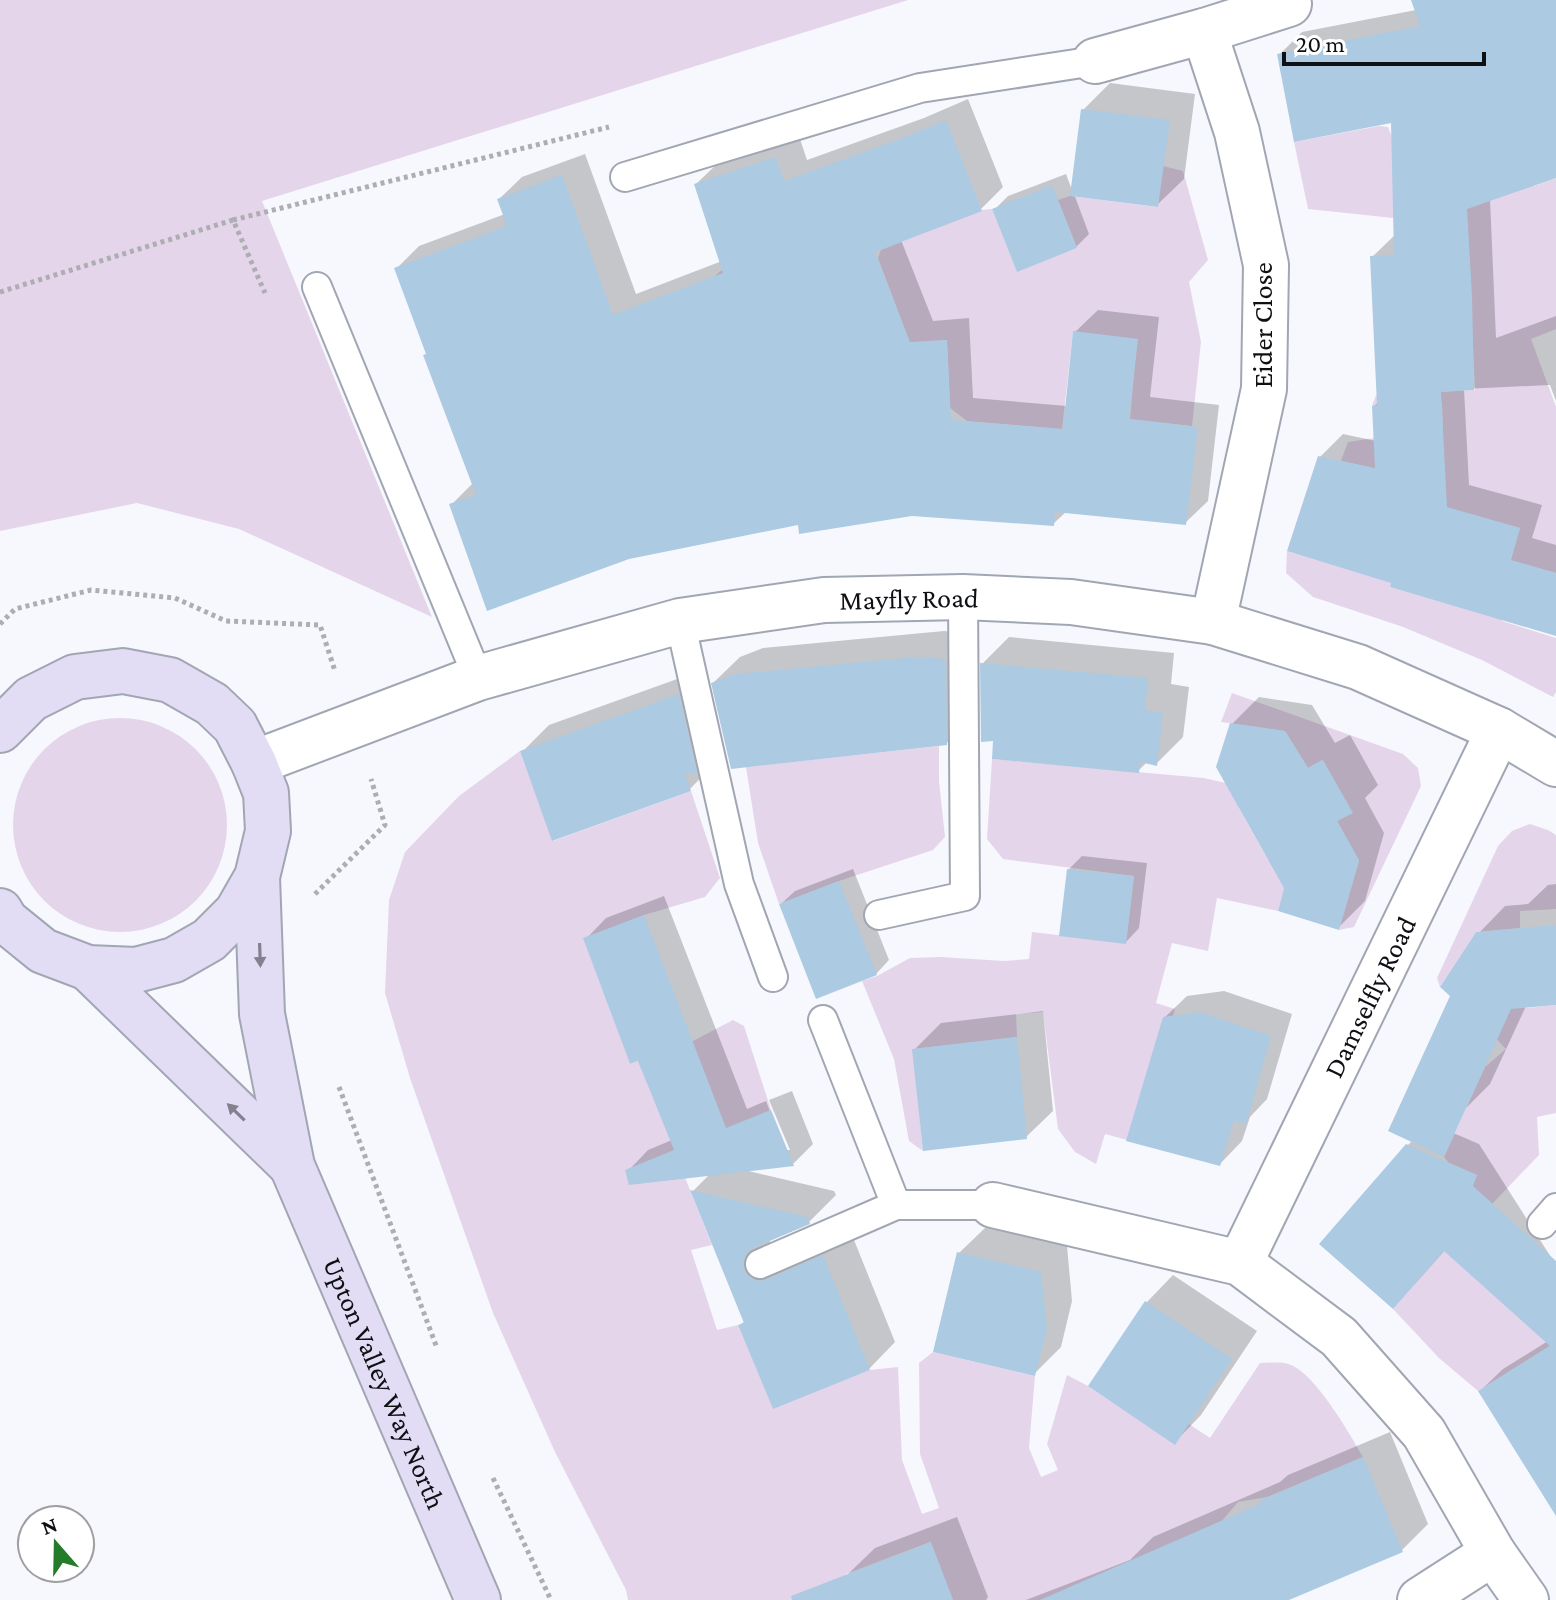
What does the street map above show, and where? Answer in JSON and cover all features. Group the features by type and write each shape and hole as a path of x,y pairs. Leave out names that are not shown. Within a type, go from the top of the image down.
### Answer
{"street":[{"path":"1095,61 1295,2"},
{"name":"Eider Close","path":"1204,31 1237,132 1266,265 1264,389 1213,622"},
{"name":"Mayfly Road","path":"254,763 478,678 680,621 824,600 963,597 1071,602 1213,622 1358,667 1554,758"},
{"path":"0,730 31,699 75,677 123,671 170,680 212,704 235,726 266,793 268,831 257,877 237,912 209,940 174,960 136,970 88,968 43,951 8,927"},
{"name":"Damselfly Road","path":"1240,1263 1499,730"},
{"name":"Upton Valley Way North","path":"257,877 262,1014 292,1166 478,1600"},
{"name":"Upton Valley Way North","path":"88,968 292,1166"},
{"path":"993,1205 1240,1263 1339,1337 1424,1433 1493,1553 1526,1600"},
{"path":"1420,1600 1493,1553"}],"lane":[{"path":"625,177 920,88 1095,61"},
{"path":"317,287 478,678"},
{"path":"879,915 965,896 963,597"},
{"path":"680,621 739,884 773,977"},
{"path":"823,1020 896,1205"},
{"path":"760,1264 896,1205 993,1205"}],"path":[{"path":"0,292 233,220 561,138"},
{"path":"233,220 265,293"},
{"path":"0,624 15,609 91,590 175,598 226,621 320,625 385,825 305,904"},
{"path":"339,1088 440,1355"},
{"path":"490,1472 551,1600"}],"shaded area":[{"path":"0,0 908,0 262,201 432,617 239,529 137,503 0,531"},
{"path":"1379,126 1388,127 1413,191 1523,154 1534,186 1556,178 1556,329 1531,339 1556,407 1556,573 1520,563 1502,621 1556,638 1556,692 1553,697 1482,660 1403,627 1313,597 1286,573 1287,551 1384,580 1368,467 1341,461 1348,442 1443,434 1442,402 1372,406 1376,395 1475,390 1467,215 1393,218 1308,209 1294,142","holes":["1415,499 1520,528 1494,617 1390,587"]},
{"path":"1163,166 1183,171 1208,260 1189,282 1201,342 1192,426 1130,419 1137,339 1073,332 1062,429 967,421 950,408 947,340 906,343 715,276 722,270 902,322 878,258 881,250 981,210 992,209 1017,271 1077,248 1058,200 1070,196 1157,207"},
{"path":"1232,693 1403,754 1418,768 1421,786 1354,927 1339,930 1359,861 1337,821 1352,813 1322,760 1308,768 1285,731 1221,722"},
{"path":"120,718 161,726 196,749 219,784 227,825 219,866 196,901 161,924 120,932 79,924 44,901 21,866 13,825 21,784 44,749 79,726"},
{"path":"939,746 945,837 933,850 779,904 758,843 746,767"},
{"path":"520,751 553,841 691,791 720,878 705,897 644,915 584,939 630,1064 693,1041 733,1020 744,1026 771,1110 674,1150 712,1245 691,1250 717,1330 738,1325 773,1408 870,1370 898,1367 902,1460 922,1514 939,1508 920,1454 919,1363 933,1352 1035,1376 1029,1448 1041,1477 1058,1470 1047,1444 1067,1375 1175,1444 1189,1424 1210,1438 1260,1363 1291,1365 1311,1380 1332,1406 1363,1457 1267,1497 1238,1502 1221,1522 1066,1600 953,1600 930,1542 846,1574 856,1600 628,1600 626,1590 555,1452 493,1313 410,1078 385,993 389,900 405,852 459,796"},
{"path":"992,759 1204,778 1248,788 1239,808 1268,860 1291,863 1278,911 1217,898 1208,951 1172,943 1156,1003 1175,1009 1150,1096 1127,1140 1105,1134 1096,1164 1075,1152 1058,1129 1043,1012 1016,1014 1017,1037 913,1049 923,1151 909,1141 894,1059 862,981 910,958 1029,959 1032,932 1126,943 1134,876 1003,859 987,839"},
{"path":"1530,824 1556,835 1556,909 1520,911 1520,928 1476,932 1440,987 1437,978 1498,846 1512,831"},
{"path":"1513,991 1526,1008 1556,1005 1556,1113 1537,1117 1539,1155 1492,1204 1556,1342 1478,1391 1439,1358 1393,1309 1453,1232 1477,1175 1449,1163 1444,1157 1485,1067 1506,1049 1484,1026"}],"building":[{"path":"1411,0 1556,0 1556,178 1467,209 1474,390 1441,392 1447,507 1520,528 1511,560 1556,573 1556,636 1390,587 1391,583 1287,551 1318,456 1375,468 1372,406 1377,405 1370,256 1394,255 1391,123 1294,142 1277,54 1420,26"},
{"path":"1081,109 1170,120 1158,207 1070,196"},
{"path":"946,120 982,211 875,252 910,342 947,340 951,420 1063,429 1073,331 1138,339 1129,419 1198,427 1186,525 1055,512 1054,526 912,516 799,534 798,525 629,559 487,611 449,504 476,495 394,268 507,226 497,199 562,175 613,315 723,273 694,184 776,157 784,181"},
{"path":"1052,185 1077,248 1017,272 992,209"},
{"path":"916,657 946,659 947,745 731,769 711,683 735,674"},
{"path":"980,663 1148,678 1145,710 1163,713 1157,766 1140,762 1139,773 992,759 993,741 981,742"},
{"path":"679,694 697,773 685,774 691,791 552,841 520,751"},
{"path":"1230,723 1285,731 1308,768 1323,760 1353,813 1337,821 1359,860 1339,930 1278,911 1284,888 1216,767"},
{"path":"1067,869 1134,876 1126,944 1059,936"},
{"path":"839,881 877,975 816,999 779,904"},
{"path":"644,915 726,1128 771,1110 794,1166 629,1185 625,1170 674,1150 638,1061 630,1064 583,938"},
{"path":"1556,925 1556,1005 1511,1009 1444,1157 1388,1131 1450,996 1440,987 1476,932"},
{"path":"1200,1012 1271,1036 1246,1124 1234,1121 1220,1166 1126,1141 1163,1017"},
{"path":"1017,1037 1027,1139 923,1151 912,1049"},
{"path":"1406,1144 1477,1175 1473,1186 1556,1261 1556,1516 1478,1391 1550,1346 1444,1251 1393,1309 1319,1244"},
{"path":"690,1190 808,1217 810,1224 753,1248 743,1261 744,1270 751,1278 766,1280 823,1255 870,1370 773,1409 738,1325 744,1323"},
{"path":"957,1252 1041,1272 1047,1329 1035,1376 933,1352"},
{"path":"1145,1301 1232,1359 1175,1445 1088,1386"},
{"path":"1363,1457 1403,1552 1289,1600 1040,1600 1262,1503 1259,1501"},
{"path":"931,1542 953,1600 792,1600 791,1596"}]}
